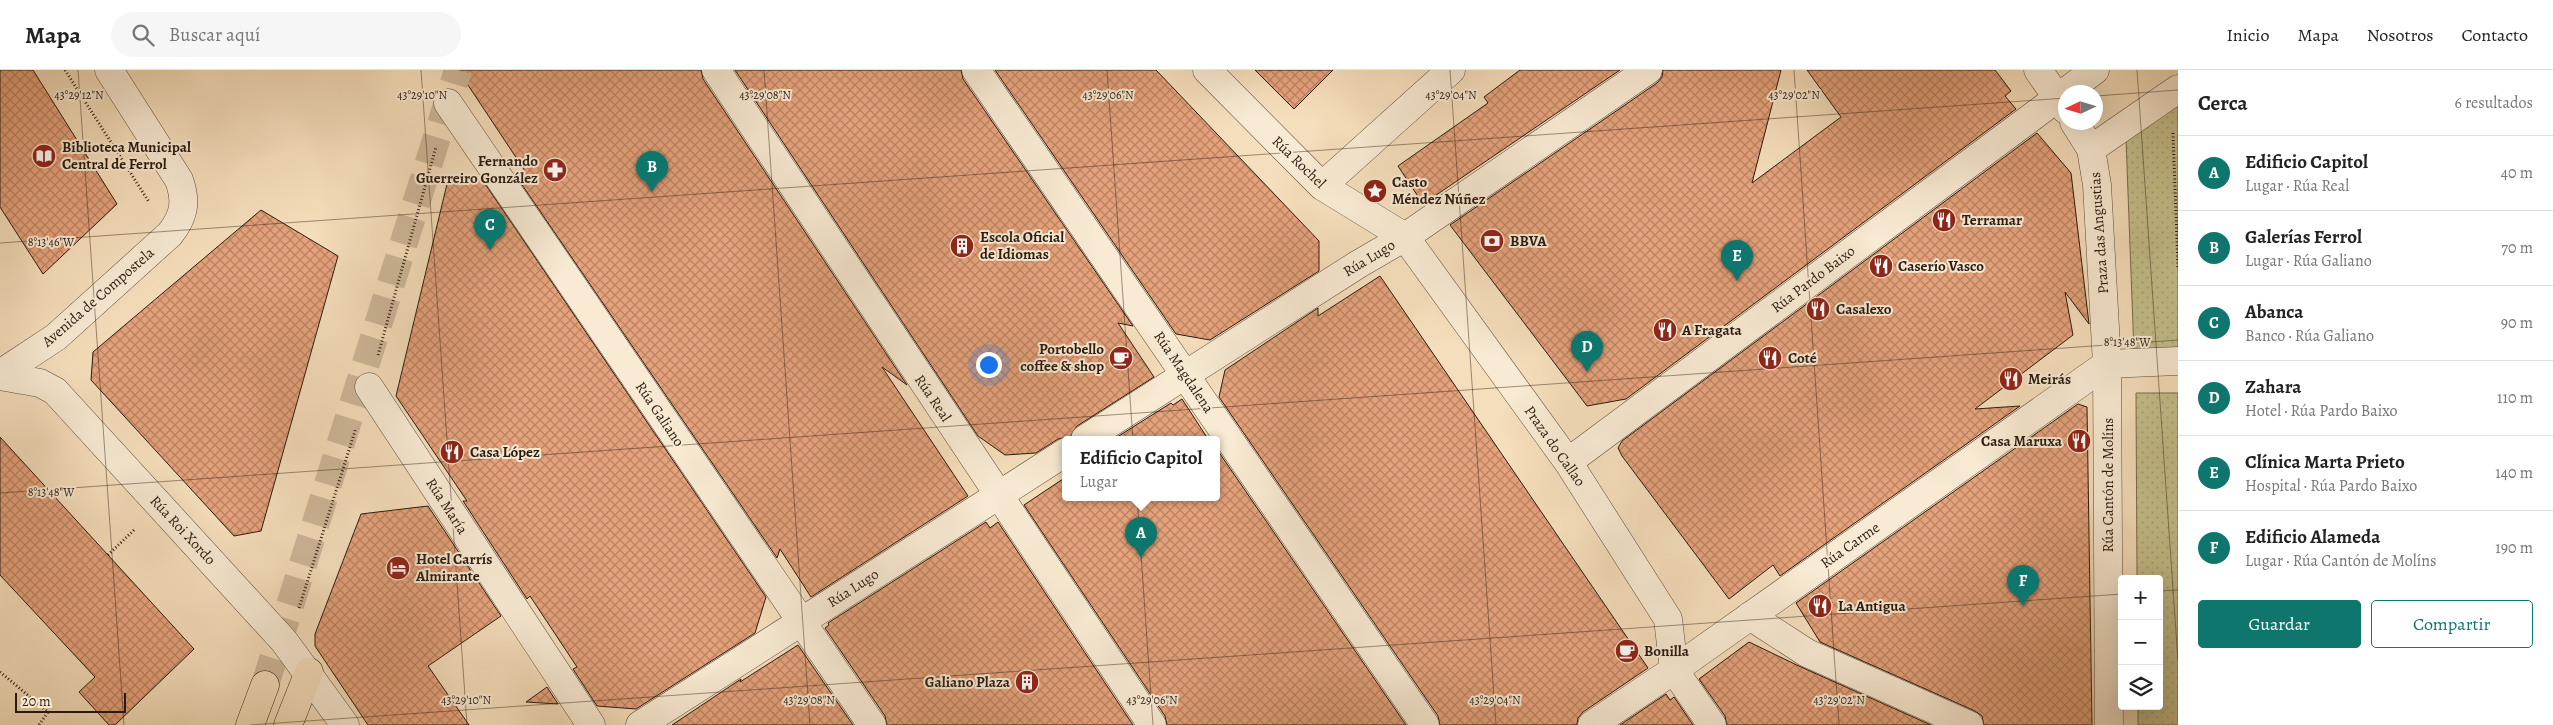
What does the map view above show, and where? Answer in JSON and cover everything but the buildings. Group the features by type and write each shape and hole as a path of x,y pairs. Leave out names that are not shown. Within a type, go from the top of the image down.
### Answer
{"main road":[{"path":"288,725 309,672"},
{"path":"250,725 265,686"}],"street":[{"name":"Avenida de Compostela","path":"0,375 56,337 170,234 180,220 184,209 184,193 179,180 109,70"},
{"name":"Rúa Real","path":"716,70 1152,725"},
{"name":"Rúa Magdalena","path":"976,70 1425,725"},
{"name":"Rúa Rochel","path":"1207,70 1322,186 1405,237"},
{"path":"1322,186 1451,70"},
{"name":"Rúa Lugo","path":"1090,436 1405,237 1648,70"},
{"path":"2038,70 2058,98"},
{"path":"2080,85 2095,70"},
{"path":"2079,130 2090,149 2178,89"},
{"name":"Rúa Galiano","path":"448,103 872,725"},
{"name":"Rúa Pardo Baixo","path":"1568,462 2058,107"},
{"name":"Praza das Angustias","path":"2090,149 2097,184 2107,364"},
{"name":"Praza do Callao","path":"1405,237 1568,462 1668,619 1674,670"},
{"name":"Rúa Roi Xordo","path":"56,337 48,349 45,361 47,374 55,391 284,641 309,672 345,725"},
{"path":"2107,364 2178,361"},
{"name":"Rúa Carme","path":"1592,725 1674,670 2107,364"},
{"name":"Rúa Cantón de Molíns","path":"2107,364 2110,725"},
{"name":"Rúa Roi Xordo","path":"0,375 40,383 55,391"},
{"name":"Rúa María","path":"368,387 591,725"},
{"name":"Rúa Lugo","path":"640,725 1062,455"},
{"path":"1750,616 1807,653 1969,725"},
{"path":"1674,670 1712,725"}],"path":[{"path":"64,70 170,234"},
{"path":"2172,132 2176,178 2178,267"},
{"path":"108,555 139,525"},
{"path":"0,672 48,712 39,725"}],"shaded area":[{"path":"2178,106 2178,351 2134,353 2126,139"},
{"path":"2136,393 2178,393 2178,725 2138,725 2138,710 2163,710 2163,575 2137,575"}],"tunnel":[{"path":"265,685 458,70"}],"place":[{"name":"Biblioteca Municipal Central de Ferrol","path":"44,156"},
{"name":"Fernando Guerreiro González","path":"555,170"},
{"name":"Casto Méndez Núñez","path":"1375,191"},
{"name":"Galerías Ferrol","path":"652,192"},
{"name":"Terramar","path":"1944,220"},
{"name":"BBVA","path":"1492,241"},
{"name":"Escola Oficial de Idiomas","path":"962,246"},
{"name":"Abanca","path":"490,250"},
{"name":"Caserío Vasco","path":"1881,266"},
{"name":"Clínica Marta Prieto","path":"1737,281"},
{"name":"Casalexo","path":"1818,309"},
{"name":"A Fragata","path":"1665,330"},
{"name":"Portobello coffee & shop","path":"1121,358"},
{"name":"Coté","path":"1770,358"},
{"name":"Zahara","path":"1587,372"},
{"name":"Meirás","path":"2011,379"},
{"name":"Casa Maruxa","path":"2079,441"},
{"name":"Casa López","path":"452,452"},
{"name":"Edificio Capitol","path":"1141,558"},
{"name":"Hotel Carrís Almirante","path":"398,568"},
{"name":"La Antigua","path":"1820,606"},
{"name":"Edificio Alameda","path":"2023,606"},
{"name":"Bonilla","path":"1627,651"},
{"name":"Galiano Plaza","path":"1027,682"}]}
